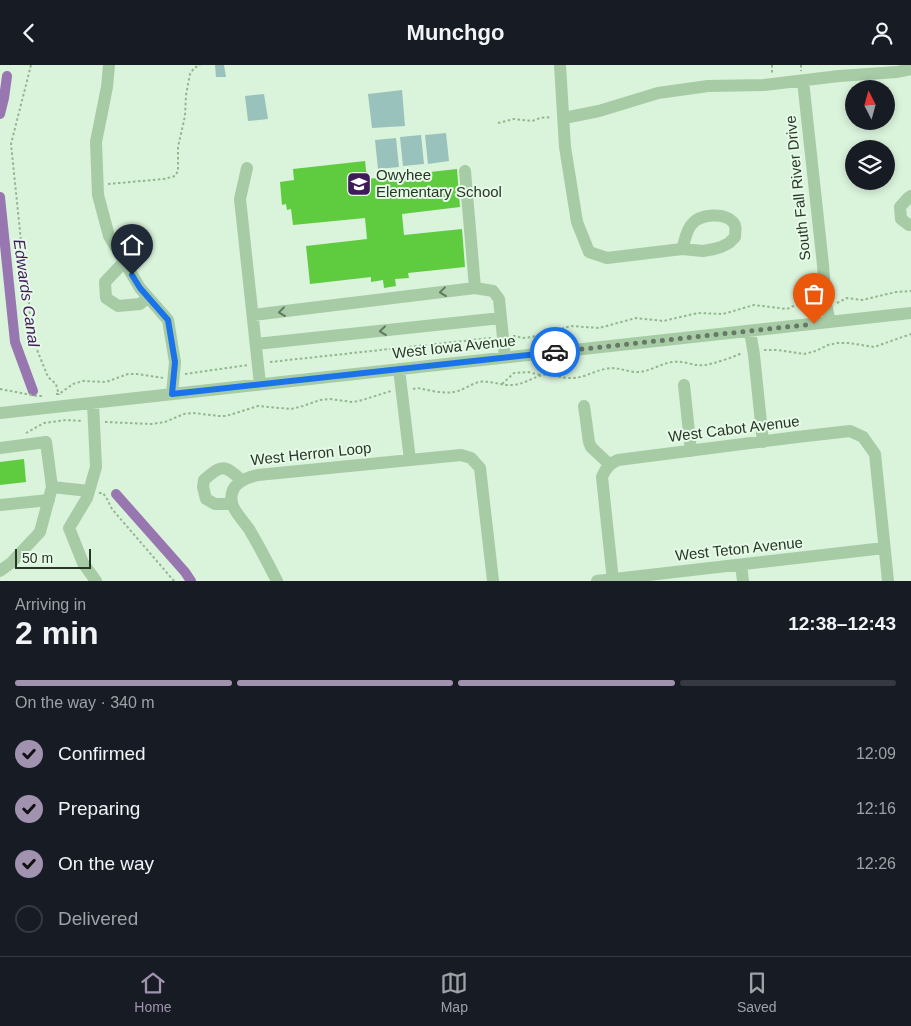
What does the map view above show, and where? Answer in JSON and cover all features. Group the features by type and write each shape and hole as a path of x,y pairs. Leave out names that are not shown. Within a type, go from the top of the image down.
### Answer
{"street":[{"path":"109,65 107,87 96,142 98,195 109,235 140,288 168,320 175,362 172,394"},
{"path":"560,65 565,147 577,222 589,252 607,258 682,249"},
{"path":"564,118 599,111 658,93 708,86 764,85 839,76 897,73 911,69"},
{"name":"South Fall River Drive","path":"802,81 826,305 830,322"},
{"path":"247,168 240,199 260,384"},
{"path":"465,171 475,289"},
{"path":"911,196 900,207 901,219 911,225"},
{"path":"124,261 105,282 106,298 118,306 140,304 148,297"},
{"path":"253,315 475,289 493,291 499,299 505,357"},
{"name":"West Iowa Avenue","path":"0,413 59,400 93,403 911,313"},
{"path":"256,344 501,318"},
{"path":"750,331 763,442"},
{"path":"399,369 410,460"},
{"path":"684,385 691,451"},
{"path":"93,403 96,467 87,498 69,528 83,563 96,581"},
{"path":"584,406 588,442 609,464 602,477 613,580"},
{"name":"West Cabot Avenue","path":"609,464 618,460 850,431 863,437 875,454 884,549"},
{"path":"0,448 21,440 46,441 50,493 40,532 11,563 0,571"},
{"name":"West Herron Loop","path":"232,505 234,487 241,480 248,477 461,455 471,458 480,467 494,581"},
{"path":"241,480 232,471 219,468 204,480 203,487 206,499 215,504 232,505 248,528 277,581"},
{"path":"0,505 50,493 89,491"},
{"path":"884,549 888,581"},
{"name":"West Teton Avenue","path":"597,581 884,549"},
{"path":"741,565 744,581"}],"path":[{"path":"30,65 11,144 31,335 48,377 56,384 59,400"},
{"path":"98,185 164,179 175,176 178,171 178,147 185,116 190,74 194,68 200,65"},
{"path":"498,123 514,119 532,121 540,118 564,118"},
{"path":"59,400 73,384 83,381 106,382 128,374 161,379 258,364 503,337 532,337 571,326 599,328 636,319 663,321 698,313 723,314 754,305 787,309 804,301 817,305 826,305 839,303 848,298 862,300 896,291 911,291"},
{"path":"502,384 514,373 528,372 572,378 614,367 635,372 680,361 704,365 744,352 753,351 778,350 804,354 837,343 874,347 911,334"},
{"path":"21,440 44,423 66,420 151,424 165,422 184,414 226,416 258,406 291,409 320,400 330,399 352,402 385,393 417,388 450,393 460,391 479,382 511,386 543,375"},
{"path":"0,389 37,397 44,396"},
{"path":"52,395 59,400"},
{"path":"89,491 103,493 112,509 174,581"}],"shaded area":[{"path":"215,65 224,65 226,77 216,77"},
{"path":"402,90 405,126 372,128 368,94"},
{"path":"264,94 268,119 248,121 245,96"},
{"path":"446,133 449,161 428,164 425,135"},
{"path":"421,135 424,164 403,166 400,137"},
{"path":"396,138 399,167 378,169 375,140"}],"building":[{"path":"365,161 367,179 457,169 460,207 402,214 404,235 462,229 465,267 408,273 409,278 395,279 396,286 384,288 383,280 371,282 371,277 310,284 306,246 367,239 365,218 293,225 291,209 287,210 286,204 282,205 280,182 294,180 293,169"},
{"path":"24,459 26,482 0,485 0,462"}],"waterway":[{"name":"Edwards Canal","path":"0,114 7,76"},
{"name":"Edwards Canal","path":"0,197 15,342 33,391"},
{"name":"Edwards Canal","path":"116,494 191,581"}],"way so far":[{"path":"555,352 814,324"}],"place":[{"name":"Owyhee Elementary School","path":"359,184"}],"route":[{"path":"132,275 140,288 168,320 175,362 172,394 555,352"}]}
